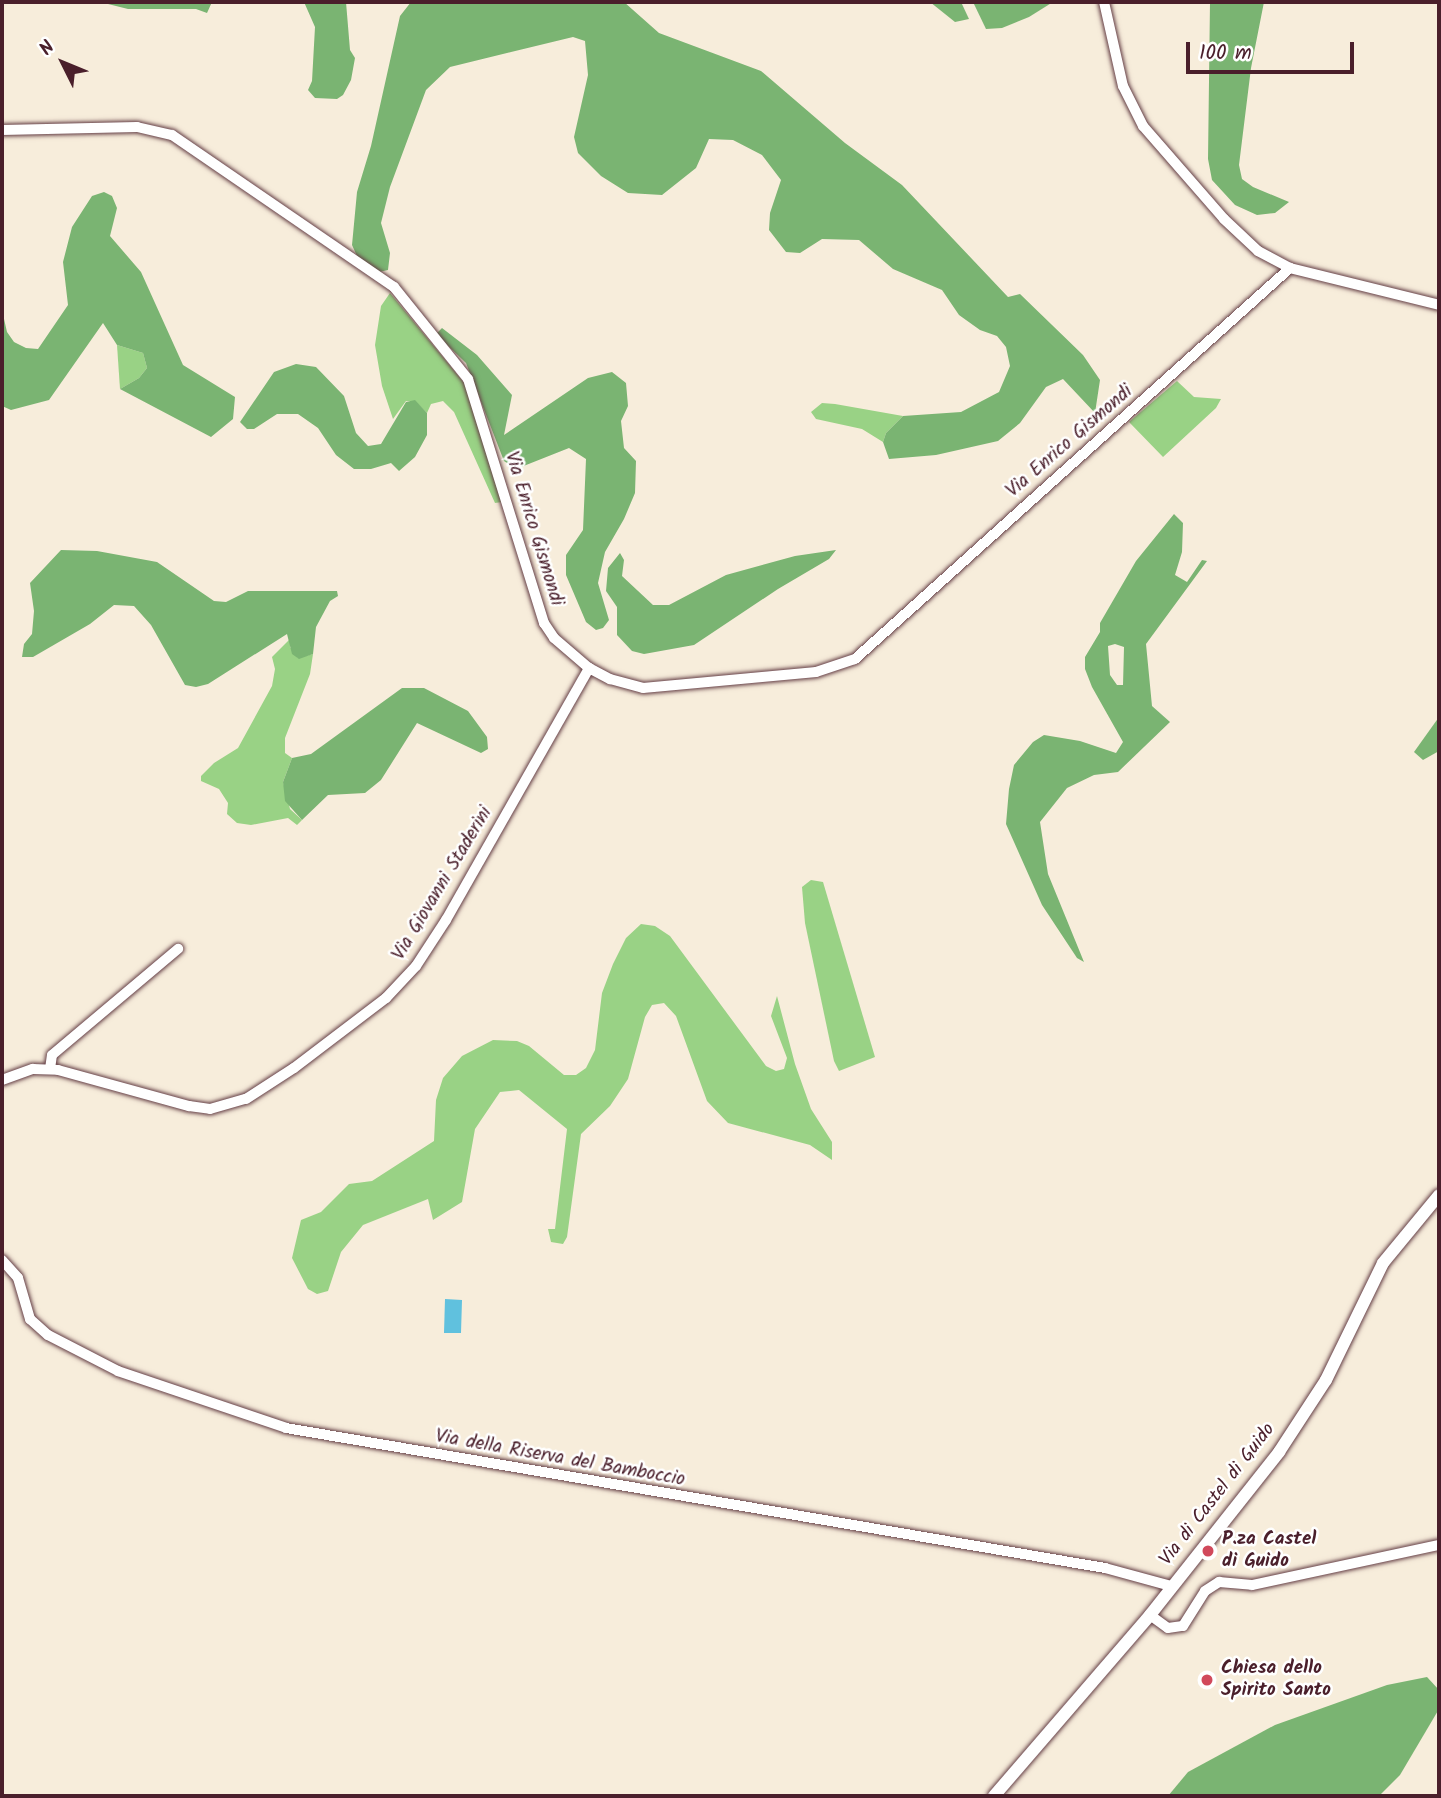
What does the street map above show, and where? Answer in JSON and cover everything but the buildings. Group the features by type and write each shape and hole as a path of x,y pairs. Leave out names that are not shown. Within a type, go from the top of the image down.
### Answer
{"street":[{"path":"1104,2 1123,86 1143,126 1224,219 1258,251 1290,268 1439,305"},
{"name":"Via Enrico Gismondi","path":"2,130 139,127 168,133 394,287 428,333 466,375 544,623 554,638 589,668 621,683 655,689 816,672 850,662 875,644 1290,268"},
{"name":"Via Giovanni Staderini","path":"2,1080 27,1070 50,1069 189,1106 210,1109 246,1099 294,1068 382,1002 416,966 446,920 589,668"},
{"path":"50,1069 52,1055 178,949"},
{"name":"Via di Castel di Guido","path":"994,1796 1056,1728 1239,1505 1297,1425 1331,1372 1383,1263 1439,1195"},
{"name":"Via della Riserva del Bamboccio","path":"2,1260 18,1278 30,1319 48,1335 118,1371 286,1429 1105,1568 1171,1586"},
{"path":"1150,1615 1168,1628 1183,1626 1206,1591 1219,1582 1251,1585 1439,1545"}],"green space":[{"path":"100,2 212,2 207,13 196,9 128,9"},
{"path":"304,2 346,2 350,50 355,58 351,80 343,95 337,99 315,98 308,90 312,81 315,27"},
{"path":"411,2 624,2 659,33 761,71 845,143 902,185 1008,297 1020,294 1083,355 1100,380 1095,413 1063,379 1046,387 1020,423 998,441 936,455 889,459 883,442 886,433 903,416 961,412 999,392 1010,366 1006,347 997,336 980,330 959,315 942,290 893,269 859,240 822,239 800,253 786,252 769,230 770,213 781,180 762,155 733,140 709,139 696,168 662,195 628,193 601,176 578,153 574,137 588,75 585,41 573,37 450,67 426,90 390,187 381,223 390,253 388,270 379,272 357,256 352,245 357,192 371,146 400,16"},
{"path":"930,2 961,2 969,19 955,22"},
{"path":"973,2 1053,2 1029,17 1002,28 986,29"},
{"path":"1210,2 1264,2 1251,68 1239,165 1242,179 1253,187 1289,202 1275,213 1257,215 1235,205 1212,180 1208,159"},
{"path":"104,192 112,196 117,208 110,236 141,272 183,365 235,397 233,419 211,437 120,389 139,378 147,368 143,353 117,345 103,323 49,400 11,410 2,406 2,310 7,332 14,342 26,348 38,349 68,305 63,262 72,227 92,196"},
{"path":"390,293 465,384 502,502 495,503 454,412 443,401 431,404 427,413 415,401 406,401 393,419 382,386 375,345 381,306"},
{"path":"442,328 477,355 512,395 504,435 588,378 612,372 626,383 628,406 621,421 624,448 636,461 635,493 605,552 598,583 609,620 603,628 596,630 586,622 566,575 566,555 583,530 586,459 569,448 516,469 504,461 466,363 436,334"},
{"path":"117,345 143,353 147,368 139,378 120,389"},
{"path":"296,364 316,367 344,396 356,433 368,446 381,444 406,402 415,400 427,413 427,435 415,457 399,471 391,463 371,469 354,469 336,455 318,428 298,414 277,414 254,429 247,429 240,422 274,372"},
{"path":"1177,381 1194,397 1221,399 1216,408 1163,457 1129,422"},
{"path":"822,403 903,416 886,433 883,442 862,429 816,419 811,412"},
{"path":"1174,514 1183,523 1182,552 1175,575 1187,582 1202,560 1207,561 1146,644 1152,706 1170,722 1118,772 1094,775 1067,788 1040,822 1048,874 1084,962 1077,958 1042,905 1006,824 1009,789 1014,765 1033,742 1044,735 1080,741 1116,753 1123,742 1092,687 1085,669 1085,657 1100,632 1100,623 1136,561","holes":["1115,644 1124,647 1123,685 1117,685 1110,675 1108,646"]},
{"path":"61,550 97,551 157,562 214,601 226,602 248,591 337,591 338,596 330,601 316,627 313,654 299,659 292,654 287,634 208,684 196,687 185,685 151,625 134,606 114,605 90,624 33,657 22,657 24,644 32,634 34,611 30,583"},
{"path":"836,550 829,559 694,645 644,654 632,651 617,635 617,607 606,591 608,568 620,553 624,560 622,576 653,605 669,605 726,575 795,556"},
{"path":"290,639 290,647 298,658 313,654 310,674 285,738 285,753 292,758 283,782 290,809 302,820 297,825 288,818 251,825 237,823 227,814 228,803 219,789 201,781 201,776 214,763 238,748 272,686 275,669 272,657"},
{"path":"402,688 424,688 468,711 487,737 488,749 481,753 417,723 381,780 365,793 328,795 302,820 285,801 283,782 292,758 311,754"},
{"path":"1439,717 1439,751 1423,760 1414,752"},
{"path":"811,880 823,882 875,1057 839,1071 834,1061 805,923 802,887"},
{"path":"641,924 655,926 670,936 766,1066 776,1071 784,1069 787,1058 771,1016 777,996 795,1064 811,1109 832,1142 832,1160 810,1145 728,1123 707,1101 676,1016 664,1003 652,1005 645,1017 628,1079 610,1106 581,1134 567,1237 563,1244 551,1242 548,1229 555,1229 567,1129 519,1090 500,1092 475,1129 462,1202 433,1220 428,1199 363,1225 341,1252 328,1291 317,1294 308,1289 292,1258 301,1220 321,1212 349,1184 372,1181 434,1141 436,1100 443,1078 462,1056 493,1040 517,1041 529,1046 564,1075 576,1075 586,1068 595,1050 602,993 613,964 626,938"},
{"path":"1427,1677 1439,1690 1439,1709 1400,1775 1379,1796 1168,1796 1188,1772 1275,1725 1387,1685"}],"water":[{"path":"445,1299 462,1300 461,1333 444,1333"}],"place":[{"name":"P.za Castel di Guido","path":"1208,1551"},
{"name":"Chiesa dello Spirito Santo","path":"1207,1680"}]}
